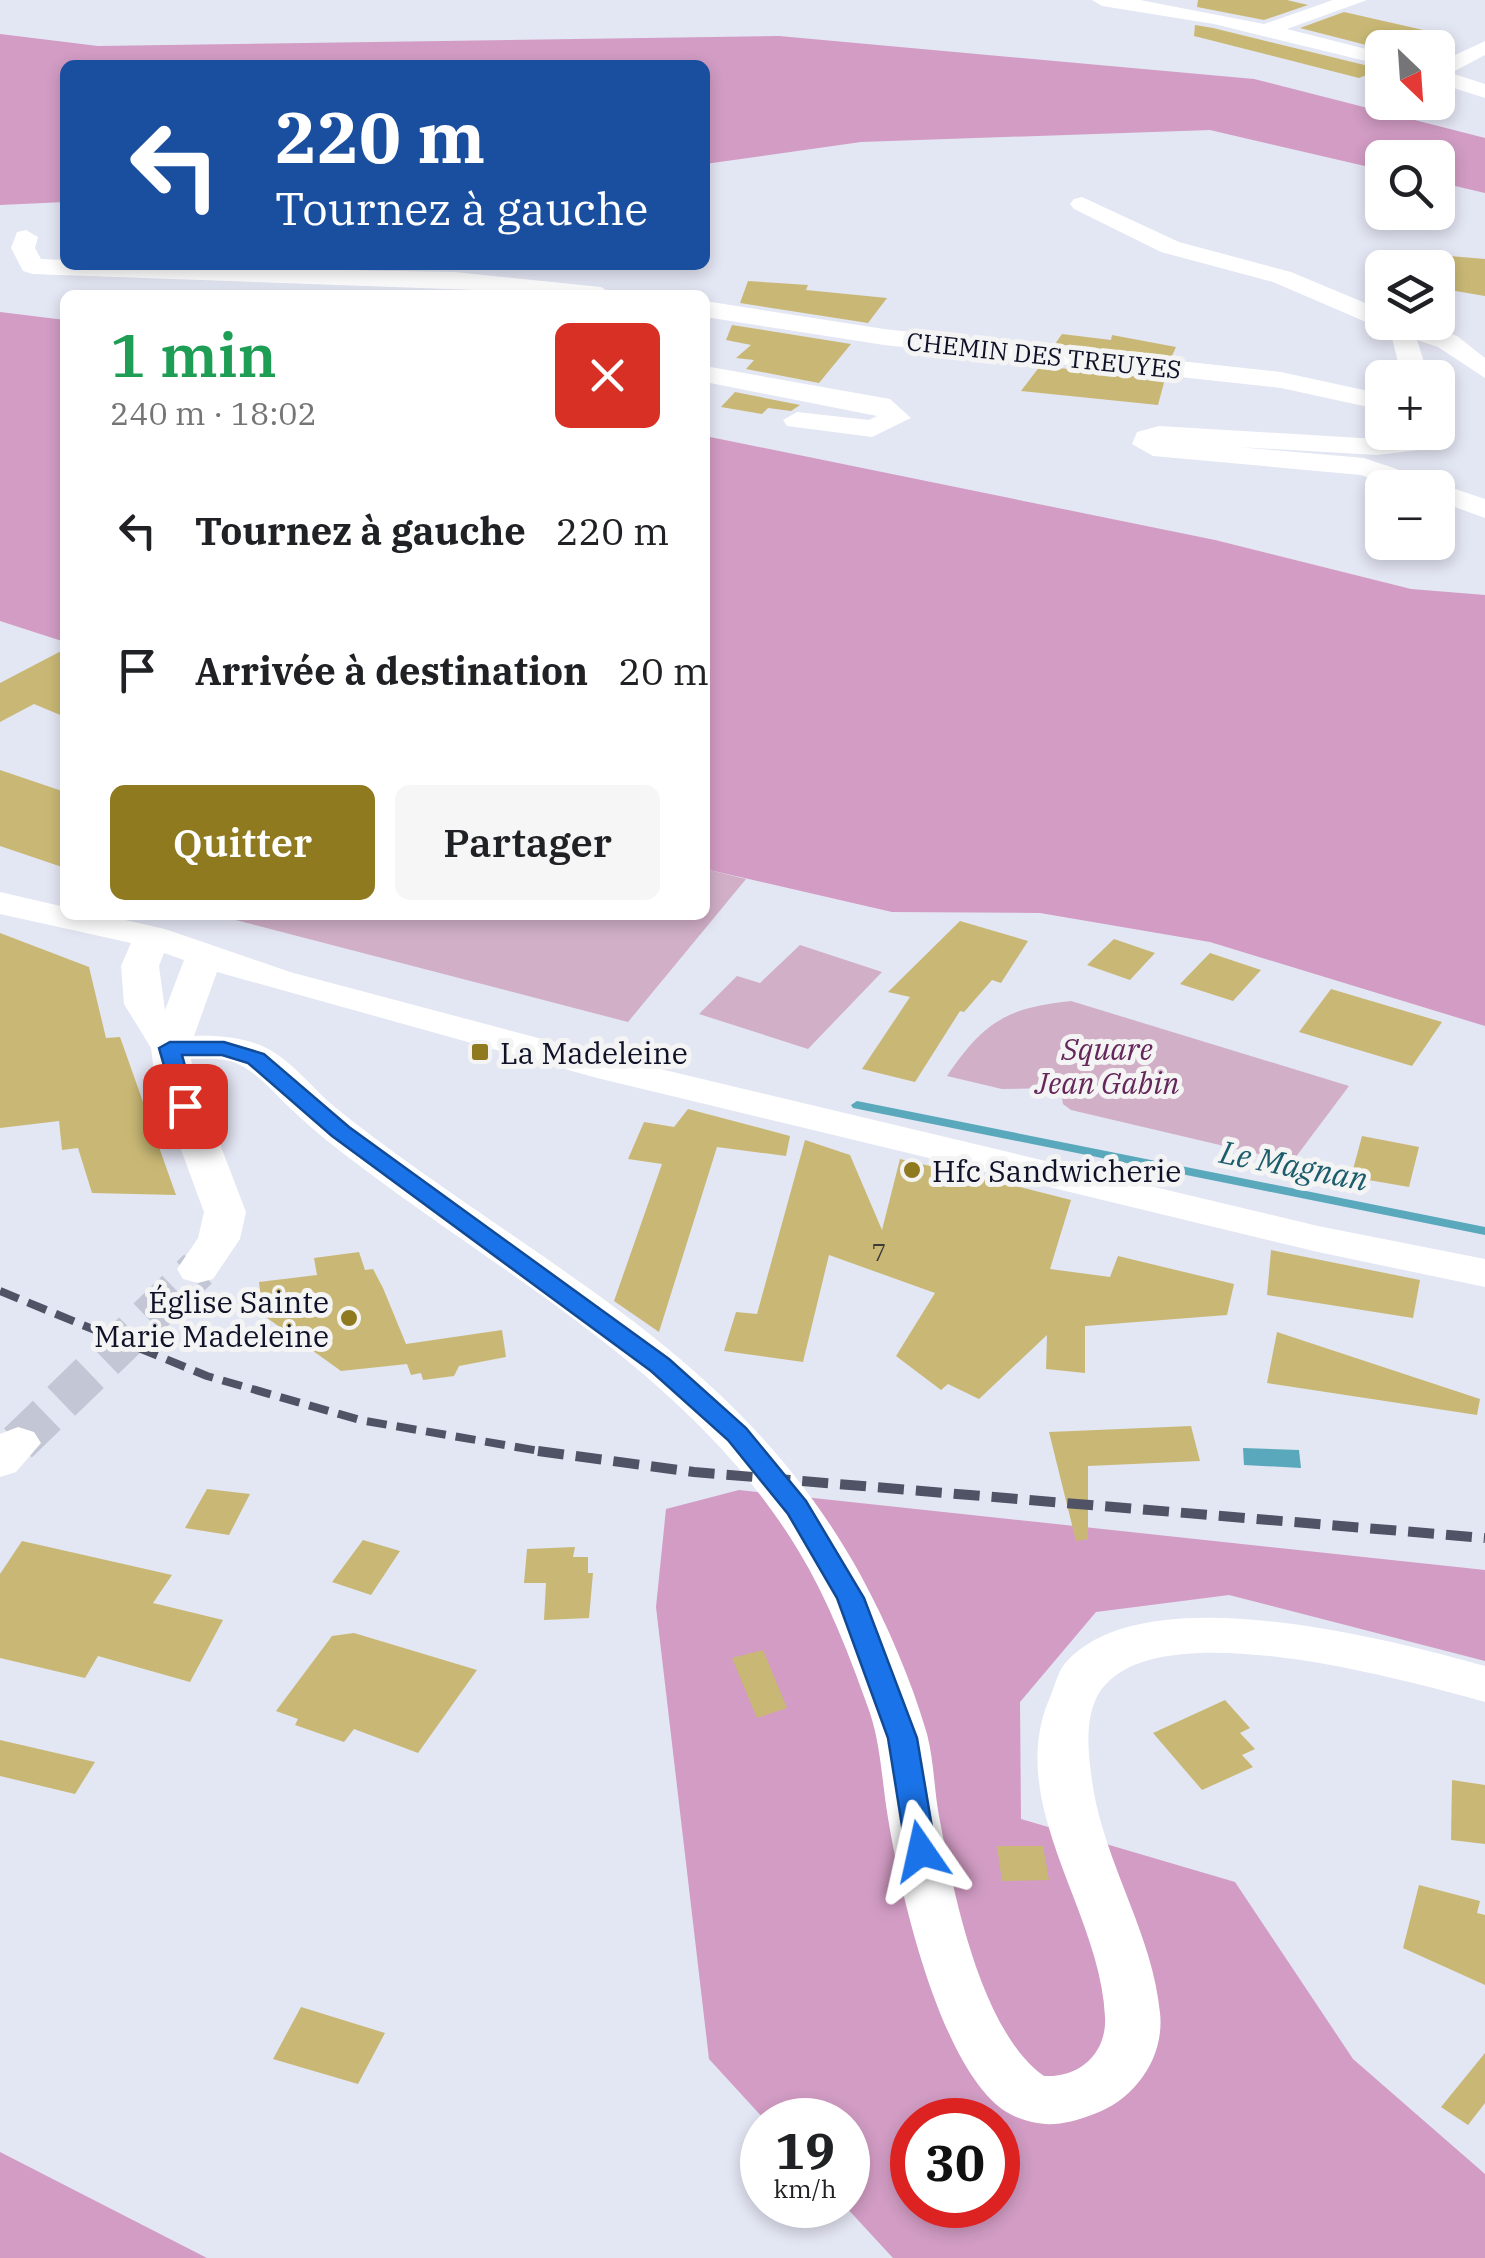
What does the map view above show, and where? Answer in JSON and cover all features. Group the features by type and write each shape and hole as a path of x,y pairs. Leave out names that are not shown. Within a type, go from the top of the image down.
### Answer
{"street":[{"path":"1102,0 1268,30 1365,56"},
{"path":"1268,30 1303,14 1357,0"},
{"path":"1455,64 1485,47"},
{"path":"1455,80 1485,91"},
{"path":"1082,204 1170,247 1282,278 1365,313"},
{"path":"26,237 23,248 32,266 60,267"},
{"path":"159,270 350,276 531,290"},
{"path":"350,276 392,290"},
{"name":"CHEMIN DES TREUYES","path":"710,310 884,337 1294,382 1365,398"},
{"path":"1443,340 1485,370"},
{"path":"1196,372 1200,384 1221,392 1365,426"},
{"path":"710,375 880,406 897,418 872,429 797,420"},
{"path":"1365,445 1158,434 1147,438 1146,444 1154,448 1373,470"},
{"path":"1455,498 1485,509"},
{"path":"0,876 60,892"},
{"path":"0,904 60,913"},
{"path":"101,920 139,926 206,954 324,993 597,1066 1318,1238 1485,1273"},
{"path":"139,926 143,1004 170,1048 175,1079 225,1212 219,1239 198,1269"},
{"path":"170,1048 206,954"},
{"path":"170,1048 224,1048 256,1058 354,1142 660,1365 737,1434 773,1478 797,1508 850,1598 902,1738 938,1928 999,2075 1026,2096 1061,2102 1103,2086 1133,2038 1133,2008 1085,1854 1065,1750 1064,1716 1076,1686 1101,1661 1137,1644 1248,1634 1368,1653 1485,1684"}],"green space":[{"path":"710,870 746,879 628,1022 236,920 710,920"},
{"path":"800,945 882,972 808,1049 699,1014 737,976 760,983"},
{"name":"Square Jean Gabin","path":"1071,1001 1349,1086 1292,1162 1071,1110 1063,1104 1060,1088 1002,1089 947,1076 973,1042 999,1021 1029,1008"}],"shaded area":[{"path":"0,34 98,46 779,36 1254,79 1365,107 1365,120 1415,120 1485,138 1485,193 1455,186 1455,140 1365,140 1365,166 1210,130 861,142 710,163 710,60 60,60 60,202 0,205"},
{"path":"0,312 60,319 60,640 0,621"},
{"path":"710,437 1215,540 1411,589 1485,595 1485,1026 1210,942 1040,913 892,912 710,870"},
{"path":"739,1490 1485,1570 1485,1661 1229,1595 1096,1612 1020,1702 1021,1819 1235,1882 1353,2059 1485,2174 1485,2258 893,2258 865,2228 870,2228 870,2098 745,2098 709,2059 656,1607 666,1509"},
{"path":"0,2152 207,2258 0,2258"}],"water":[{"path":"1243,1448 1299,1450 1301,1468 1244,1465"}],"building":[{"path":"1198,0 1287,0 1308,5 1264,20 1197,7"},
{"path":"1344,12 1423,30 1365,30 1365,45 1300,28"},
{"path":"1195,25 1213,28 1365,65 1365,76 1359,78 1194,36"},
{"path":"1455,256 1485,259 1485,296 1455,291"},
{"path":"748,281 808,285 806,290 887,298 868,323 740,303"},
{"path":"732,325 851,344 819,383 746,369 754,360 736,358 751,345 726,340"},
{"path":"1062,334 1111,340 1112,335 1176,347 1172,356 1055,344"},
{"path":"1040,366 1165,379 1158,405 1021,391"},
{"path":"735,392 800,405 791,411 768,408 762,414 721,407"},
{"path":"60,652 60,715 34,704 0,722 0,683"},
{"path":"0,770 60,790 60,866 0,846"},
{"path":"960,921 1028,941 1001,983 992,980 964,1012 960,1011 915,1082 862,1069 910,997 888,992"},
{"path":"0,933 89,967 106,1038 120,1037 176,1195 92,1193 78,1148 62,1150 59,1121 0,1128"},
{"path":"1114,939 1155,953 1130,980 1087,965"},
{"path":"1210,953 1261,970 1233,1001 1180,984"},
{"path":"1331,989 1442,1022 1412,1066 1299,1032"},
{"path":"688,1109 790,1136 786,1156 717,1147 659,1332 614,1301 662,1164 628,1159 644,1122 674,1127"},
{"path":"1362,1136 1419,1147 1409,1187 1351,1177"},
{"path":"805,1140 850,1155 882,1230 900,1159 1016,1186 1071,1200 1050,1269 1110,1277 1118,1256 1234,1284 1227,1315 1085,1326 1085,1373 1046,1369 1047,1335 979,1399 948,1384 941,1390 896,1356 935,1293 829,1255 803,1362 724,1351 736,1312 757,1314"},
{"path":"1271,1250 1420,1280 1413,1318 1267,1295"},
{"name":"Église Sainte Marie Madeleine","path":"359,1252 365,1270 373,1269 383,1288 406,1344 502,1330 506,1357 459,1366 454,1376 423,1380 421,1373 411,1375 407,1364 341,1371 263,1315 259,1282 317,1275 314,1258"},
{"path":"1277,1332 1480,1399 1477,1415 1267,1383"},
{"path":"1191,1426 1200,1461 1088,1466 1088,1539 1076,1541 1049,1432"},
{"path":"207,1489 250,1494 229,1535 185,1528"},
{"path":"363,1540 400,1551 371,1595 332,1582"},
{"path":"22,1541 172,1575 153,1603 223,1620 190,1682 98,1656 85,1678 0,1658 0,1574"},
{"path":"575,1547 573,1557 588,1557 588,1573 593,1573 589,1618 544,1620 546,1583 524,1583 527,1549"},
{"path":"354,1633 477,1670 418,1753 354,1729 344,1742 295,1725 298,1719 276,1711 332,1636"},
{"path":"763,1650 787,1708 757,1718 732,1658"},
{"path":"1225,1700 1250,1728 1240,1733 1255,1749 1242,1755 1253,1767 1202,1790 1153,1733"},
{"path":"0,1740 95,1762 75,1794 0,1776"},
{"path":"1452,1780 1485,1785 1485,1844 1451,1840"},
{"path":"997,1846 1043,1846 1049,1880 1002,1881"},
{"path":"1419,1885 1480,1901 1477,1913 1485,1915 1485,1985 1403,1948"},
{"path":"301,2007 385,2033 358,2084 273,2059"},
{"path":"1485,2053 1485,2103 1468,2125 1441,2107"}],"waterway":[{"name":"Le Magnan","path":"857,1105 1485,1231"}],"tunnel":[{"path":"18,1443 198,1269"}],"railway":[{"path":"0,1291 207,1376 360,1420 545,1452"},
{"path":"538,1451 545,1452"},
{"path":"545,1452 694,1472 1485,1538"},
{"path":"545,1452 557,1454"}],"place":[{"name":"La Madeleine","path":"480,1052"},
{"name":"Hfc Sandwicherie","path":"912,1170"},
{"name":"Église Sainte Marie Madeleine","path":"349,1318"}],"route":[{"path":"185,1106 170,1048 224,1048 256,1058 340,1132 660,1365 737,1434 797,1508 850,1598 902,1738 921,1851"}]}
